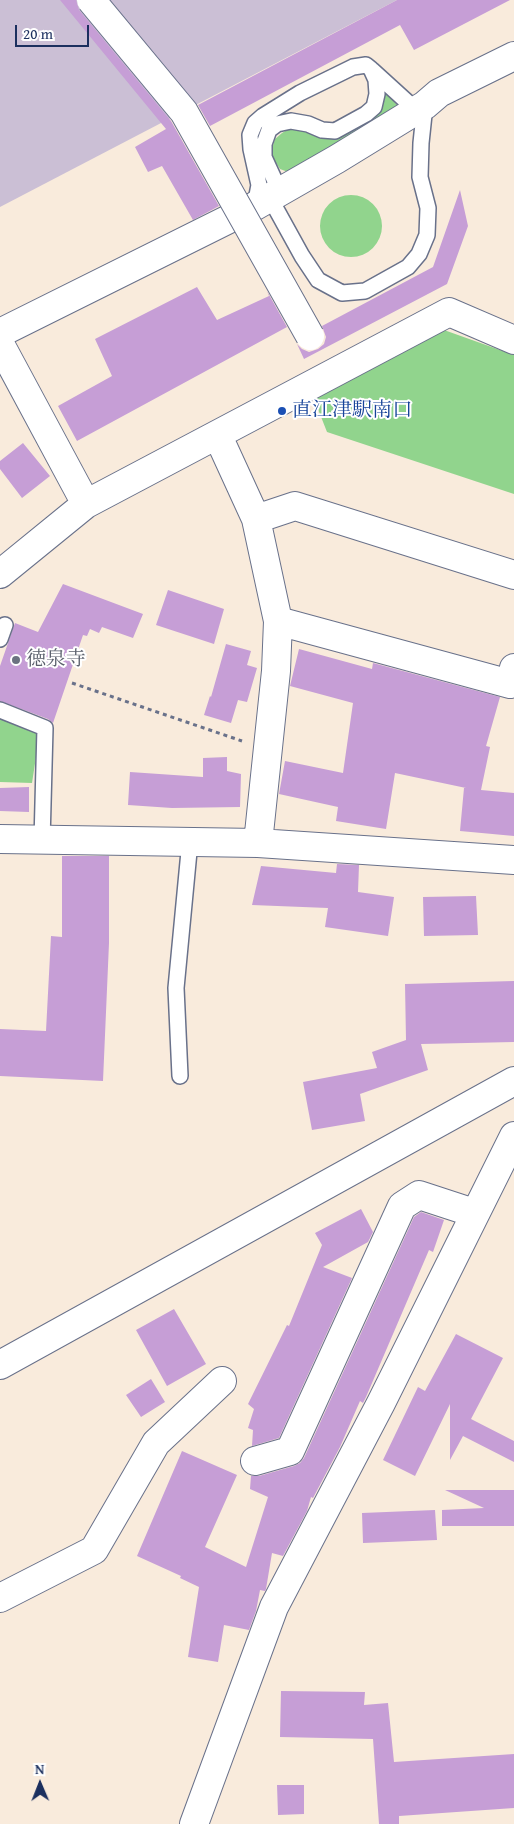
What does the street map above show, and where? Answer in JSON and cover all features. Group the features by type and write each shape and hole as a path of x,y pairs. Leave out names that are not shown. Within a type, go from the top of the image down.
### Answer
{"street":[{"path":"91,0 184,112 310,336"},
{"path":"0,333 268,199 421,107 439,93 514,56"},
{"path":"0,574 86,504 218,436 449,312 514,340"},
{"path":"0,344 86,504"},
{"path":"218,436 256,519 278,621 276,671 258,843"},
{"path":"256,519 295,506 514,575"},
{"path":"278,621 510,684 514,668"},
{"path":"0,839 258,843 514,860"},
{"path":"0,1365 514,1082"},
{"path":"194,1824 274,1607 381,1402 514,1136"},
{"path":"255,1461 290,1451 402,1206 419,1195 474,1213"},
{"path":"0,1598 94,1550 156,1444 222,1381"}],"lane":[{"path":"366,65 371,69 382,77 391,88 421,107 420,177 428,208 427,234 419,254 408,267 364,291 342,293 318,280 259,185 250,135 255,123 263,116 300,93 353,67 366,65"},
{"path":"268,199 264,144 269,130 277,124 292,120 322,130 335,131 366,114 374,107 377,94 376,80 371,69"},
{"path":"0,710 45,728 42,841"},
{"path":"180,1076 176,988 190,841"}],"path":[{"path":"72,683 267,749"}],"shaded area":[{"path":"0,0 397,0 0,207"}],"green space":[{"path":"383,86 395,103 405,111 288,172 280,169 273,158 272,149 275,139 282,133 290,128 299,128 333,139 365,123 377,114"},
{"path":"351,195 368,200 373,204 377,209 382,226 377,243 373,248 368,252 351,257 334,252 329,248 325,243 320,226 325,209 329,204 334,200"},
{"path":"444,330 514,355 514,494 327,432 314,399"},
{"path":"0,715 40,731 32,783 0,782"}],"building":[{"path":"60,0 76,0 79,10 171,121 219,206 193,220 162,166 148,172 135,147 166,129"},
{"path":"397,0 510,0 414,50 400,25 210,126 198,105"},
{"path":"460,190 468,226 447,284 304,359 297,344 309,352 318,349 324,344 326,337 322,326 433,267"},
{"path":"197,287 217,320 269,296 267,291 287,327 77,441 58,406 112,376 95,339"},
{"path":"23,443 50,476 22,498 0,469 0,461"},
{"path":"63,584 143,614 133,638 102,627 99,633 90,629 87,636 83,635 53,723 48,719 0,701 0,666 15,623 38,632"},
{"path":"168,590 224,609 214,644 156,625"},
{"path":"226,644 251,651 247,665 257,668 247,702 238,700 231,723 204,715"},
{"path":"299,649 372,669 373,663 500,697 486,746 490,747 481,790 514,793 514,836 460,831 464,788 466,788 395,773 386,829 336,821 338,807 279,794 285,761 343,773 353,703 290,686"},
{"path":"227,757 227,771 241,774 240,807 172,808 128,805 130,772 203,777 203,758"},
{"path":"29,787 29,812 0,811 0,788"},
{"path":"62,856 109,856 109,943 103,1081 0,1076 0,1029 46,1031 51,936 62,937"},
{"path":"337,864 359,865 358,892 394,897 388,936 325,927 328,908 252,905 261,866 336,873"},
{"path":"476,896 478,935 424,936 423,897"},
{"path":"514,981 514,1042 421,1044 428,1070 360,1094 365,1121 312,1130 303,1082 377,1068 372,1052 406,1040 405,984"},
{"path":"361,1209 373,1232 368,1242 323,1267 352,1278 279,1438 252,1446 253,1430 248,1428 254,1409 248,1404 287,1325 289,1326 322,1245 315,1233"},
{"path":"421,1212 444,1220 433,1252 429,1250 366,1397 363,1403 360,1401 340,1447 313,1498 311,1497 307,1511 283,1556 272,1553 266,1589 265,1591 260,1590 256,1611 249,1630 224,1625 218,1662 188,1657 199,1587 180,1578 181,1576 137,1556 182,1451 237,1475 205,1547 246,1567 268,1497 250,1489 251,1476 259,1476 294,1466 304,1458 414,1217"},
{"path":"174,1309 206,1364 167,1386 136,1330"},
{"path":"456,1334 503,1358 471,1419 514,1441 514,1462 463,1436 450,1460 450,1404 415,1476 383,1460 418,1387 425,1391"},
{"path":"151,1379 165,1402 141,1417 126,1395"},
{"path":"445,1490 514,1490 514,1526 442,1526 442,1510 484,1508"},
{"path":"435,1510 437,1540 363,1543 362,1513"},
{"path":"281,1691 365,1692 364,1705 388,1703 394,1762 514,1754 514,1808 399,1816 399,1824 379,1824 373,1739 280,1737"},
{"path":"277,1785 304,1785 304,1814 278,1815"}],"place":[{"name":"直江津駅南口","path":"282,411"},
{"name":"徳泉寺","path":"16,660"}]}
